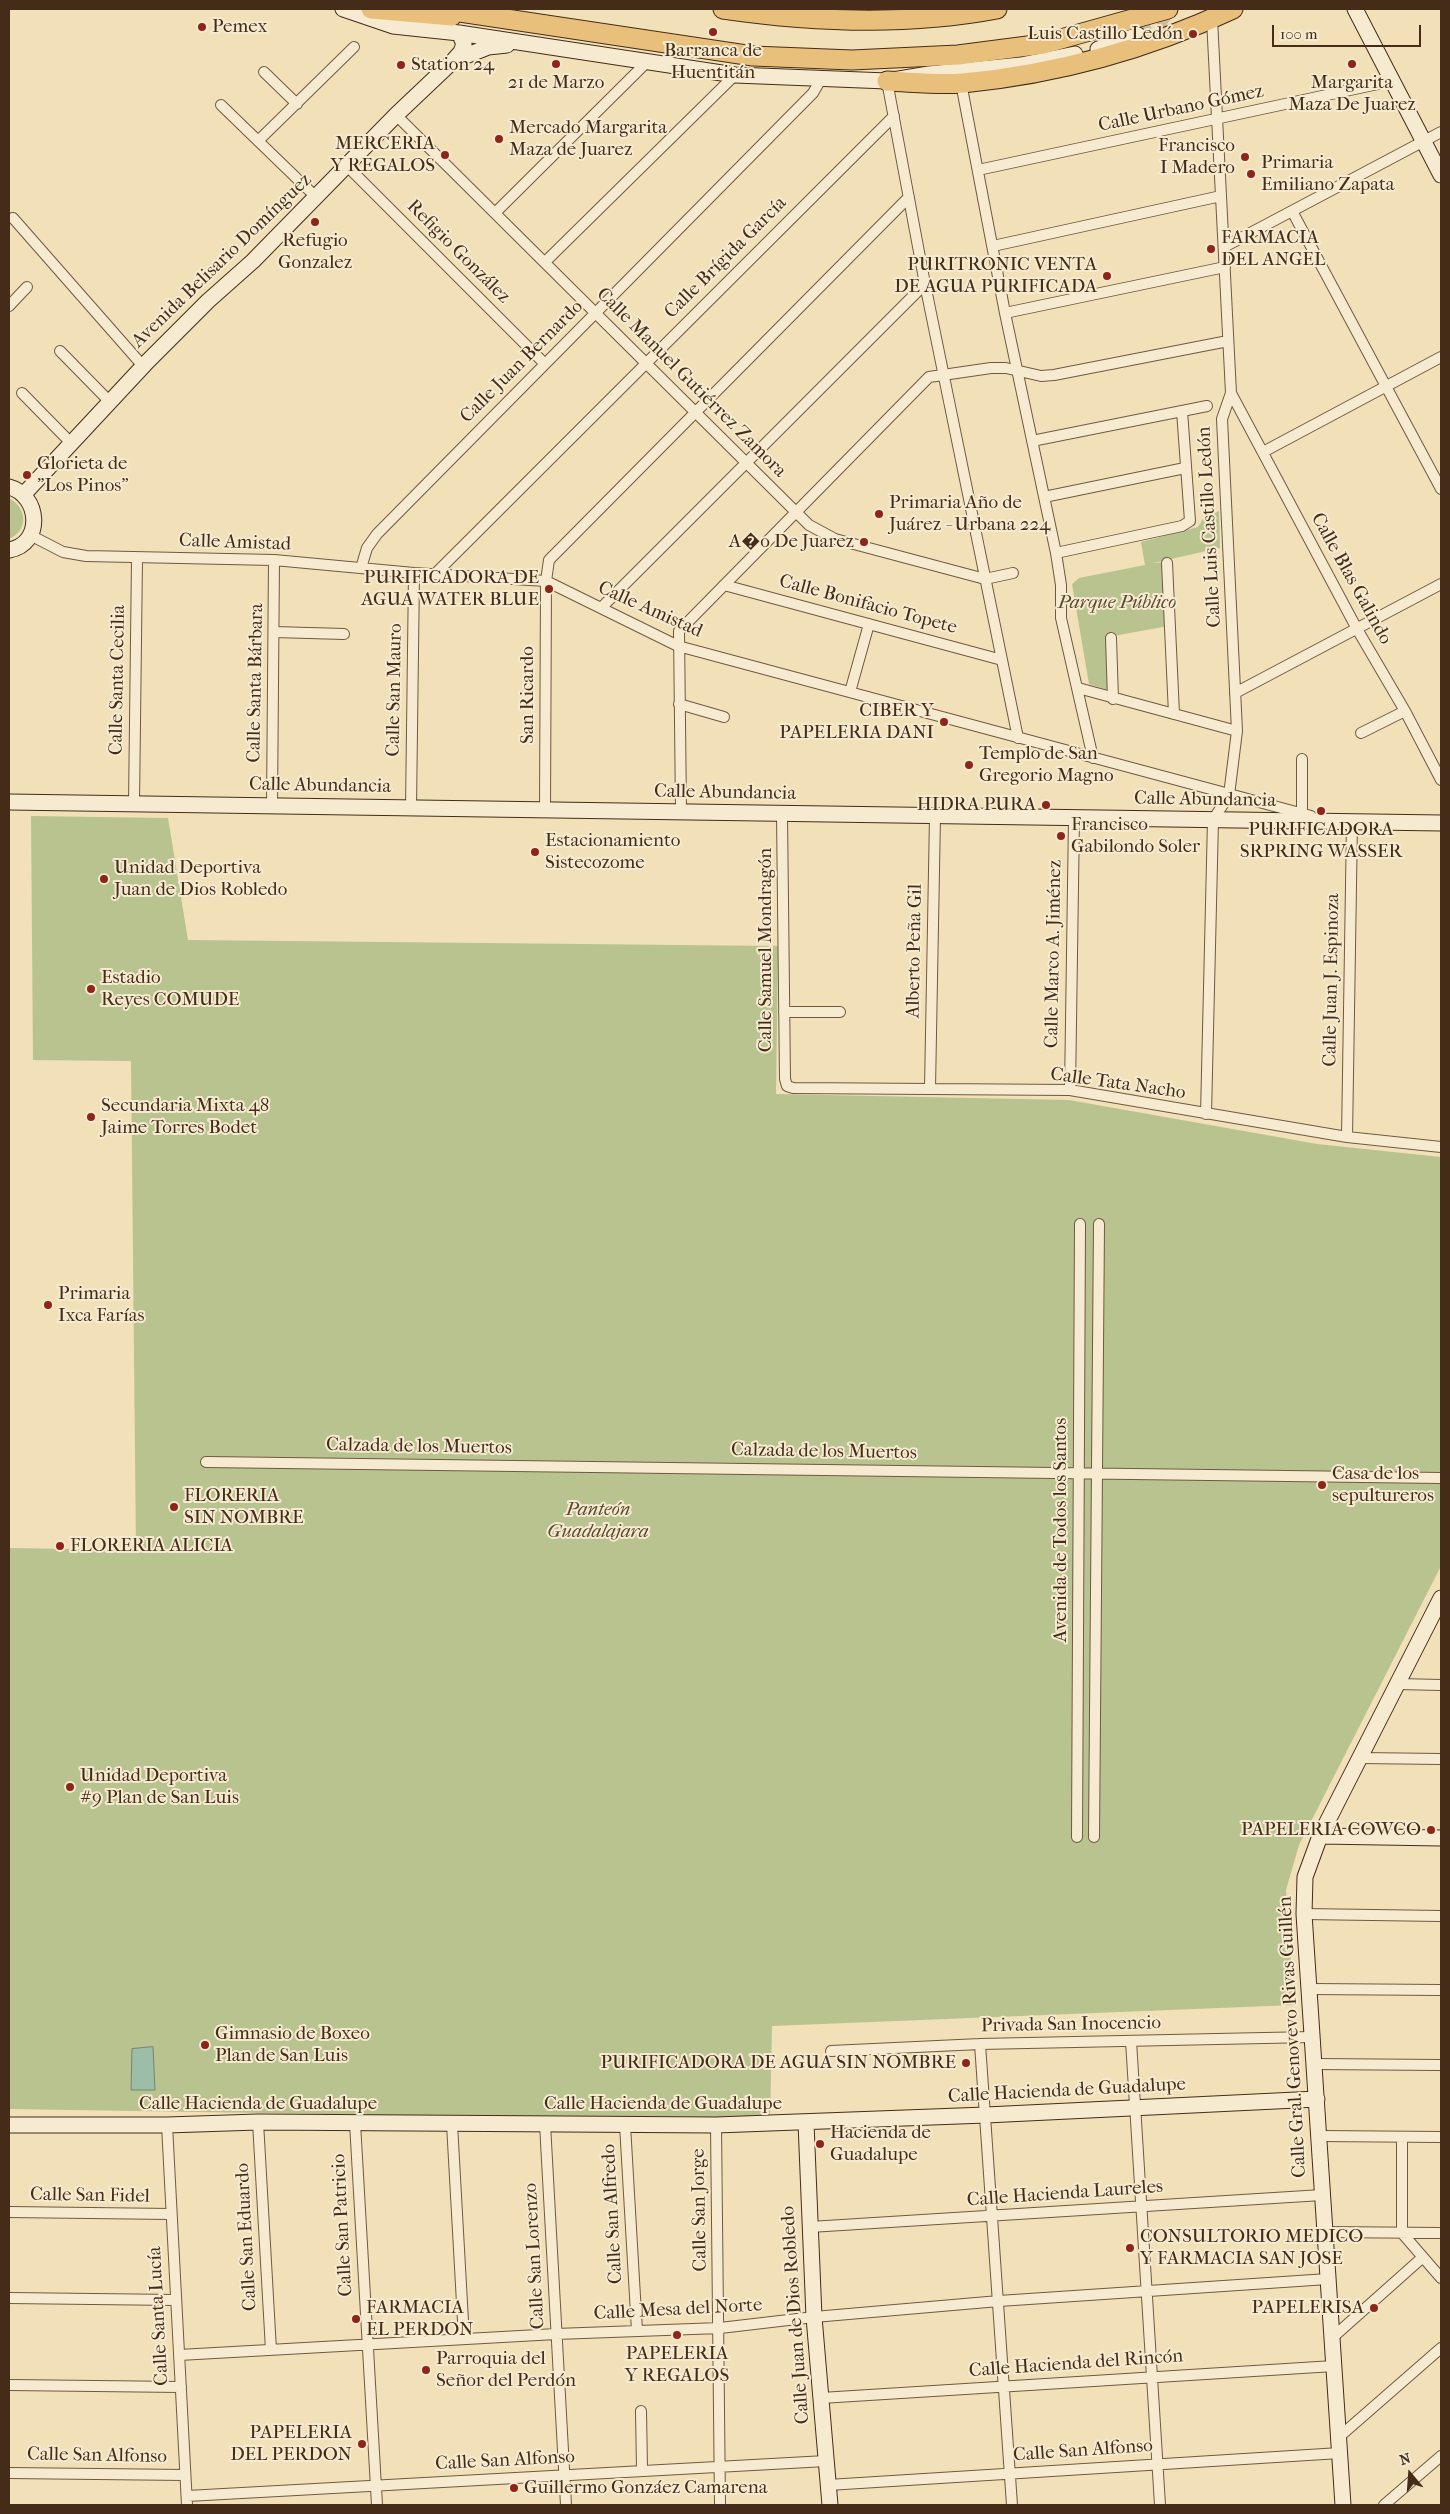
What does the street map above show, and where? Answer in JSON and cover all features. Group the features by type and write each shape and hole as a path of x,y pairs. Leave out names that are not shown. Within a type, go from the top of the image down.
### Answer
{"highway":[{"path":"371,9 516,21"},
{"path":"440,9 753,56 852,60 958,55 1043,44 1168,9"},
{"path":"723,9 813,19 890,20 948,16 997,9"},
{"path":"887,81 961,83 1037,72 1114,54 1233,9"}],"street":[{"path":"343,9 393,26 459,33 735,75 821,79 887,81 1062,58 1110,46 1138,35"},
{"path":"1355,9 1441,175"},
{"name":"Calle Luis Castillo Ledón","path":"1212,18 1231,393 1222,419 1237,731 1229,795 1214,820"},
{"name":"Avenida Belisario Domínguez","path":"24,494 145,364 208,301 253,261 396,115 453,61 461,52 464,44 459,33"},
{"name":"Avenida Belisario Domínguez","path":"453,61 488,47 524,43"},
{"path":"258,141 354,47"},
{"path":"495,213 648,61"},
{"path":"264,72 297,104"},
{"path":"545,262 735,75"},
{"name":"Calle Juan Bernardo","path":"361,568 367,548 377,534 813,94 821,79"},
{"path":"887,81 925,284 1018,738"},
{"name":"Calle Urbano Gómez","path":"978,170 1392,82"},
{"path":"961,83 1056,553 1060,585 1061,618 1093,758"},
{"path":"221,106 316,197"},
{"name":"Calle Manuel Gutiérrez Zamora","path":"396,115 809,525 835,540 985,579 1012,573"},
{"name":"Calle Brígida García","path":"436,574 894,116"},
{"path":"1224,247 1441,132"},
{"name":"Refigio González","path":"347,166 545,364"},
{"path":"993,246 1221,196"},
{"name":"San Ricardo","path":"545,810 546,581 548,565 552,556 909,197"},
{"path":"1292,211 1441,489"},
{"path":"13,218 125,343 125,348 145,364"},
{"path":"1006,313 1225,266"},
{"path":"600,608 925,284"},
{"path":"9,306 27,287"},
{"path":"681,812 677,636 682,627 929,376 991,368 1041,376 1054,376 1228,341"},
{"path":"60,351 110,401"},
{"path":"1263,452 1441,358"},
{"path":"22,393 71,443"},
{"name":"Calle Blas Galindo","path":"1231,393 1357,629 1405,711 1441,780"},
{"path":"1032,441 1207,406"},
{"path":"1056,553 1182,526 1190,521 1182,411"},
{"path":"1044,497 1185,468"},
{"path":"9,487 24,494 32,505 34,515 30,535 22,544 9,550"},
{"name":"Calle Amistad","path":"30,535 63,552 86,556 274,560 414,573 546,581 678,646 1229,795 1302,818"},
{"name":"Calle Santa Cecilia","path":"134,804 137,558"},
{"name":"Calle Santa Bárbara","path":"272,806 274,560"},
{"path":"1167,563 1174,714"},
{"name":"Calle San Mauro","path":"410,808 414,573"},
{"path":"1235,693 1441,584"},
{"name":"Calle Bonifacio Topete","path":"724,585 1002,660"},
{"path":"850,692 868,624"},
{"path":"274,632 344,634"},
{"path":"1111,638 1113,699"},
{"path":"1078,688 1237,731"},
{"path":"679,704 724,717"},
{"path":"1361,733 1405,711"},
{"path":"1302,759 1302,818"},
{"name":"Calle Abundancia","path":"9,802 1214,820 1302,818 1333,822 1441,823"},
{"name":"Calle Samuel Mondragón","path":"782,814 784,1079 787,1086"},
{"name":"Alberto Peña Gil","path":"930,1088 935,816"},
{"name":"Calle Marco A. Jiménez","path":"1070,1090 1074,818"},
{"path":"1206,1114 1214,820"},
{"name":"Calle Juan J. Espinoza","path":"1347,1138 1352,822"},
{"path":"784,1012 840,1012"},
{"name":"Calle Tata Nacho","path":"787,1086 793,1088 1070,1090 1347,1138 1441,1147"},
{"name":"Avenida de Todos los Santos","path":"1077,1837 1080,1224"},
{"name":"Avenida de Todos los Santos","path":"1094,1837 1099,1224"},
{"name":"Calzada de los Muertos","path":"206,1462 1441,1478"},
{"name":"Calle Gral. Genovevo Rivas Guillén","path":"1343,2505 1304,1914 1305,1877 1320,1836 1439,1607"},
{"path":"1398,1684 1441,1685"},
{"path":"1360,1758 1441,1759"},
{"path":"1320,1836 1441,1838"},
{"path":"1304,1914 1441,1916"},
{"path":"1310,1989 1441,1990"},
{"name":"Privada San Inocencio","path":"831,2051 980,2044 1312,2037"},
{"path":"1131,2041 1160,2505"},
{"path":"980,2044 1012,2505"},
{"path":"1314,2064 1441,2065"},
{"name":"Calle Hacienda de Guadalupe","path":"9,2125 167,2125 258,2122 716,2125 806,2123 1317,2099"},
{"name":"Calle San Eduardo","path":"258,2122 271,2350"},
{"name":"Calle San Patricio","path":"355,2123 377,2505"},
{"name":"Calle Juan de Dios Robledo","path":"806,2123 814,2317 830,2505"},
{"path":"452,2124 464,2339"},
{"name":"Calle San Lorenzo","path":"545,2124 566,2505"},
{"name":"Calle Santa Lucía","path":"167,2125 187,2501"},
{"name":"Calle San Alfredo","path":"625,2125 637,2332"},
{"name":"Calle San Jorge","path":"716,2125 720,2328 720,2505"},
{"path":"1319,2136 1441,2137"},
{"path":"1402,2137 1402,2233 1441,2278"},
{"name":"Calle Hacienda Laureles","path":"810,2227 1322,2195"},
{"name":"Calle San Fidel","path":"9,2212 171,2214"},
{"path":"1325,2232 1441,2233"},
{"path":"1332,2338 1423,2257"},
{"name":"Calle Mesa del Norte","path":"179,2355 556,2334 720,2328 814,2317 999,2301 1328,2279"},
{"path":"9,2298 176,2300"},
{"path":"1339,2437 1441,2348"},
{"name":"Calle Hacienda del Rincón","path":"821,2398 1334,2366"},
{"path":"9,2385 181,2387"},
{"path":"641,2411 642,2469"},
{"name":"Calle San Alfonso","path":"828,2485 1340,2453"},
{"path":"1384,2505 1441,2456"},
{"name":"Calle San Alfonso","path":"187,2501 376,2486 642,2469 826,2461"},
{"name":"Calle San Alfonso","path":"9,2473 186,2475"}],"green space":[{"path":"9,498 19,507 22,513 23,525 9,539"},
{"name":"Parque Público","path":"1219,511 1220,548 1153,563 1165,562 1168,626 1108,637 1111,691 1089,684 1072,584 1079,578 1145,565 1141,542 1198,527 1204,517"},
{"name":"Panteón Guadalajara","path":"31,816 168,818 188,940 778,946 776,1094 1069,1100 1317,1144 1441,1157 1441,1566 1299,1845 1286,1890 1294,2005 772,2026 770,2121 9,2109 9,1548 136,1550 131,1061 33,1060"}],"shaded area":[{"path":"153,2047 155,2090 131,2090 132,2049"}],"tunnel":[{"path":"1138,35 1154,29 1169,9"}],"place":[{"name":"Pemex","path":"202,27"},
{"name":"Barranca de Huentitán","path":"713,32"},
{"name":"Luis Castillo Ledón","path":"1193,34"},
{"name":"21 de Marzo","path":"556,64"},
{"name":"Margarita Maza De Juarez","path":"1352,64"},
{"name":"Station 24","path":"401,65"},
{"name":"Mercado Margarita Maza de Juarez","path":"499,139"},
{"name":"MERCERIA Y REGALOS","path":"445,155"},
{"name":"Francisco I Madero","path":"1245,157"},
{"name":"Primaria Emiliano Zapata","path":"1251,174"},
{"name":"Refugio Gonzalez","path":"315,222"},
{"name":"FARMACIA DEL ANGEL","path":"1211,249"},
{"name":"PURITRONIC VENTA DE AGUA PURIFICADA","path":"1107,276"},
{"name":"Glorieta de \"Los Pinos\"","path":"27,475"},
{"name":"Primaria Año de Juárez - Urbana 224","path":"879,514"},
{"name":"A�o De Juarez","path":"864,542"},
{"name":"PURIFICADORA DE AGUA WATER BLUE","path":"549,589"},
{"name":"CIBER Y PAPELERIA DANI","path":"944,722"},
{"name":"Templo de San Gregorio Magno","path":"969,765"},
{"name":"HIDRA PURA","path":"1046,805"},
{"name":"PURIFICADORA SRPRING WASSER","path":"1321,811"},
{"name":"Francisco Gabilondo Soler","path":"1061,836"},
{"name":"Estacionamiento Sistecozome","path":"535,852"},
{"name":"Unidad Deportiva Juan de Dios Robledo","path":"104,879"},
{"name":"Estadio Reyes COMUDE","path":"91,989"},
{"name":"Secundaria Mixta 48 Jaime Torres Bodet","path":"91,1117"},
{"name":"Primaria Ixca Farías","path":"48,1305"},
{"name":"Casa de los sepultureros","path":"1322,1485"},
{"name":"FLORERIA SIN NOMBRE","path":"174,1507"},
{"name":"FLORERIA ALICIA","path":"60,1546"},
{"name":"Unidad Deportiva #9 Plan de San Luis","path":"70,1787"},
{"name":"PAPELERIA COWCO","path":"1431,1830"},
{"name":"Gimnasio de Boxeo Plan de San Luis","path":"205,2045"},
{"name":"PURIFICADORA DE AGUA SIN NOMBRE","path":"966,2063"},
{"name":"Hacienda de Guadalupe","path":"820,2144"},
{"name":"CONSULTORIO MEDICO Y FARMACIA SAN JOSE","path":"1130,2248"},
{"name":"PAPELERISA","path":"1374,2308"},
{"name":"FARMACIA EL PERDON","path":"356,2319"},
{"name":"PAPELERIA Y REGALOS","path":"677,2335"},
{"name":"Parroquia del Señor del Perdón","path":"426,2370"},
{"name":"PAPELERIA DEL PERDON","path":"362,2444"},
{"name":"Guillermo Gonzáez Camarena","path":"514,2488"}]}
